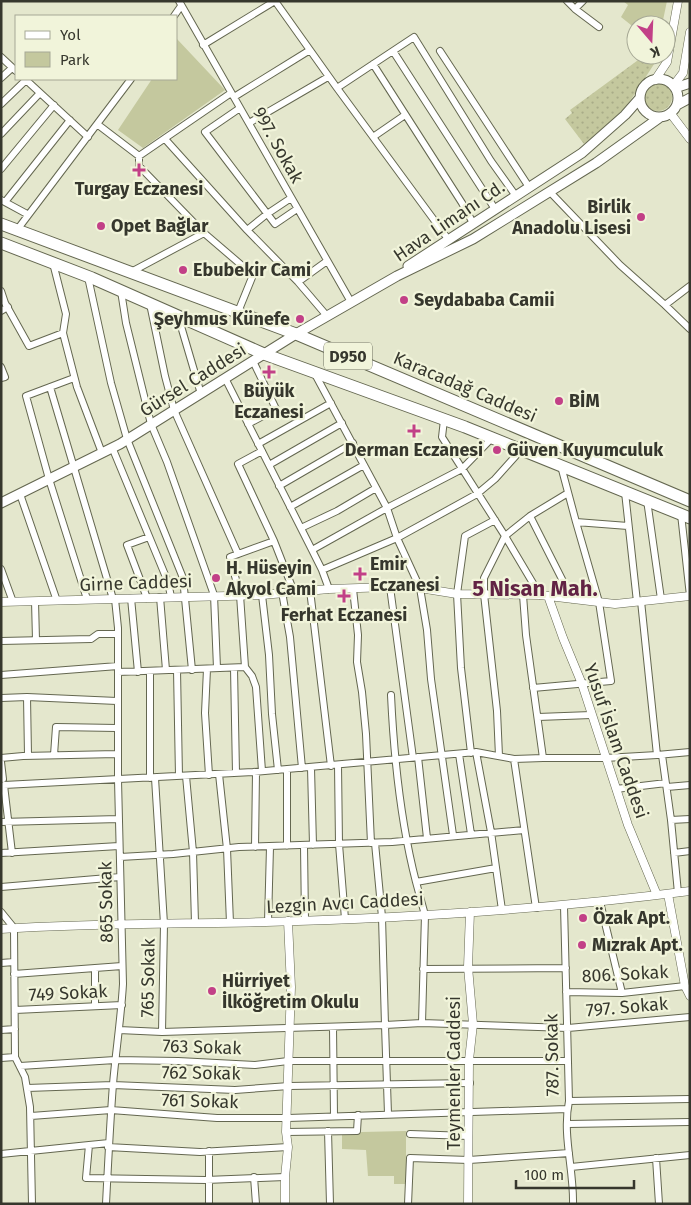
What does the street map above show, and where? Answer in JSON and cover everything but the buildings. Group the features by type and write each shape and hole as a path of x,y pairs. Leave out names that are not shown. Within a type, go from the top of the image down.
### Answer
{"highway":[{"name":"Karacadağ Caddesi","path":"1,224 296,334 690,501"},
{"name":"Karacadağ Caddesi","path":"1,243 88,277 264,354 492,438 685,516"}],"main road":[{"path":"655,80 668,82 674,87 678,100 671,114 659,118 643,110 640,98 644,86 655,80"},
{"path":"674,87 690,83"},
{"name":"Hava Limanı Cd.","path":"397,276 412,262 582,153 625,115 640,98"},
{"path":"677,105 690,98"},
{"name":"Hava Limanı Cd.","path":"397,276 473,238 550,192 596,163 659,118"},
{"name":"Gürsel Caddesi","path":"1,504 127,439 296,334 397,276"}],"street":[{"path":"204,45 275,1 448,239"},
{"path":"567,1 599,27"},
{"path":"575,9 583,1"},
{"path":"655,80 667,62 678,1"},
{"name":"997. Sokak","path":"180,4 351,302"},
{"path":"674,87 684,73 690,32"},
{"path":"337,88 414,37 491,161 516,196"},
{"path":"139,156 232,95 310,50"},
{"path":"393,50 496,209"},
{"path":"440,51 530,187"},
{"path":"1,57 14,69 1,78"},
{"path":"373,64 474,223"},
{"path":"248,123 328,76"},
{"path":"1,104 24,80"},
{"path":"26,80 88,136"},
{"path":"17,230 27,214 130,80"},
{"path":"1,134 40,93"},
{"path":"1,169 54,105"},
{"path":"240,108 205,132 275,224 296,208"},
{"path":"671,114 690,139"},
{"path":"373,137 405,115"},
{"path":"27,214 3,201 70,120"},
{"path":"97,124 139,156"},
{"path":"164,139 247,230 298,282 327,316"},
{"path":"139,156 139,166 204,233 253,275 238,312"},
{"path":"550,192 620,266 690,329"},
{"path":"247,230 291,198"},
{"path":"131,272 204,233"},
{"path":"298,282 327,261"},
{"path":"53,263 66,314 63,333 74,378 102,452"},
{"path":"88,277 111,383 127,439 183,578 192,670"},
{"path":"665,305 690,286"},
{"path":"1,291 29,346 63,333"},
{"path":"121,291 126,323 151,424 168,462 214,596 217,668"},
{"path":"150,304 164,376 174,410 238,554"},
{"path":"1,312 8,307"},
{"path":"178,316 201,394"},
{"path":"248,424 276,409 253,361"},
{"path":"1,367 5,377 1,378"},
{"path":"315,373 387,508 397,538 420,588 453,835"},
{"path":"74,378 26,396 49,479 88,600"},
{"path":"225,378 322,570 329,589"},
{"name":"865 Sokak","path":"50,387 114,599 118,634 117,754 122,1005 108,1145 106,1204"},
{"path":"294,592 274,540 238,464 331,403"},
{"path":"444,420 442,437 544,596"},
{"path":"269,466 342,423"},
{"path":"312,550 387,508 462,470 492,438"},
{"path":"279,486 353,443"},
{"path":"112,447 168,582 171,597"},
{"path":"322,570 397,538 477,494 496,479 521,450"},
{"path":"290,508 364,465"},
{"path":"533,688 611,681 599,602 561,466"},
{"path":"300,528 376,488"},
{"path":"625,492 628,526 660,755 671,820 678,893"},
{"path":"499,756 497,712 484,594 484,578 505,536 530,516 568,493"},
{"path":"20,494 57,600"},
{"path":"647,500 661,599"},
{"path":"530,516 572,599"},
{"path":"685,516 690,596"},
{"path":"496,520 465,536 457,594 461,668 473,752 491,832 502,910"},
{"path":"576,522 628,526"},
{"path":"147,598 127,546 149,537"},
{"path":"255,847 259,772 256,687 252,676 245,668 240,595 230,557 274,540"},
{"path":"1,568 13,602"},
{"path":"390,587 427,838"},
{"name":"Girne Caddesi","path":"1,602 262,595 310,590 353,590 390,587 420,588 457,594 544,596 615,604 690,596"},
{"path":"310,590 334,766 345,919"},
{"path":"353,590 358,635 357,662 362,692 373,843 382,917 388,1114"},
{"path":"282,592 290,637 302,768"},
{"path":"262,595 269,655 272,714 278,770"},
{"path":"524,595 526,635 543,758"},
{"name":"Yusuf İslam Caddesi","path":"544,596 582,684 616,789 657,895"},
{"path":"160,597 166,670"},
{"path":"131,598 138,672"},
{"path":"35,601 36,640"},
{"path":"1,641 91,639 98,634 118,634"},
{"path":"234,668 236,773"},
{"path":"1,675 118,669 138,672 245,668"},
{"path":"207,669 205,713 209,775"},
{"path":"177,670 183,776 193,852 195,923"},
{"name":"765 Sokak","path":"150,671 152,778 160,855 164,924 162,1032"},
{"path":"391,695 394,760 406,840 425,915 422,1023"},
{"path":"1,698 27,697 117,701"},
{"path":"27,697 28,756"},
{"path":"538,717 591,715"},
{"path":"54,755 56,727 117,728"},
{"path":"3,781 118,780 259,772 473,752 514,758 605,758 690,752"},
{"path":"12,853 5,821 1,760 28,756 117,754"},
{"path":"459,754 472,834"},
{"path":"514,758 536,908"},
{"path":"311,768 312,845"},
{"path":"287,769 287,846"},
{"path":"219,774 227,849 230,923"},
{"path":"616,789 690,785"},
{"path":"5,821 119,819"},
{"path":"671,820 690,819"},
{"path":"120,857 255,847 373,843 524,830"},
{"path":"1,854 119,846"},
{"path":"304,846 305,920"},
{"path":"268,922 270,847"},
{"path":"674,853 690,851"},
{"path":"416,882 496,868"},
{"path":"1,887 120,876"},
{"name":"Lezgin Avcı Caddesi","path":"1,929 268,922 425,915 564,906 690,891"},
{"path":"668,894 685,986 690,996"},
{"path":"600,902 622,992"},
{"name":"787. Sokak","path":"564,906 568,1028 569,1102 567,1110 569,1154 574,1186 573,1204"},
{"path":"1,912 14,928 15,1057 25,1077 27,1088 30,1116 32,1204"},
{"name":"Teymenler Caddesi","path":"468,1204 469,1060 473,1024 468,968 470,912"},
{"path":"284,1204 284,1177 288,1147 286,1132 288,1118 291,987 288,921"},
{"path":"1,963 14,962"},
{"path":"14,974 122,966"},
{"path":"95,968 95,1006"},
{"path":"424,969 566,968"},
{"name":"806. Sokak","path":"566,992 622,992 685,986"},
{"name":"749 Sokak","path":"15,1010 122,1005"},
{"name":"797. Sokak","path":"120,1030 162,1032 422,1023 568,1028 690,1017"},
{"path":"333,1027 334,1116"},
{"path":"1,1030 15,1029"},
{"path":"1,1058 15,1057"},
{"name":"763 Sokak","path":"20,1066 115,1060 255,1064 288,1060 568,1061"},
{"name":"762 Sokak","path":"27,1088 113,1085 235,1090 289,1086 470,1083"},
{"path":"569,1102 690,1099"},
{"name":"761 Sokak","path":"30,1116 111,1110 217,1118 288,1118 567,1110"},
{"path":"286,1132 357,1131 358,1115"},
{"path":"568,1124 690,1122"},
{"path":"328,1131 330,1204"},
{"path":"410,1134 469,1136"},
{"path":"89,1145 86,1178 209,1180 284,1177"},
{"path":"1,1154 89,1145 209,1151 288,1147"},
{"path":"209,1151 209,1204"},
{"path":"408,1204 410,1158 469,1160 569,1154"},
{"path":"571,1167 690,1155"},
{"path":"656,1158 659,1204"},
{"path":"254,1177 256,1204"}],"green space":[{"path":"623,1 667,1 664,15 626,15 626,21 621,17 628,5"},
{"path":"178,40 225,90 143,148 118,130 151,80 178,80"},
{"path":"631,65 653,65 630,101 614,120 584,144 565,119 572,113 570,110"},
{"path":"658,83 668,87 672,97 668,107 658,111 648,107 644,97 648,87"},
{"path":"406,1131 406,1184 394,1184 394,1176 368,1176 366,1150 342,1149 342,1135 362,1132"}],"place":[{"name":"Turgay Eczanesi","path":"139,170"},
{"name":"Birlik Anadolu Lisesi","path":"641,217"},
{"name":"Opet Bağlar","path":"101,226"},
{"name":"Ebubekir Cami","path":"183,270"},
{"name":"Seydababa Camii","path":"404,300"},
{"name":"Şeyhmus Künefe","path":"300,319"},
{"name":"Büyük Eczanesi","path":"269,372"},
{"name":"BİM","path":"559,401"},
{"name":"Derman Eczanesi","path":"414,431"},
{"name":"Güven Kuyumculuk","path":"497,450"},
{"name":"Emir Eczanesi","path":"360,574"},
{"name":"H. Hüseyin Akyol Cami","path":"216,578"},
{"name":"Ferhat Eczanesi","path":"344,596"},
{"name":"Özak Apt.","path":"583,918"},
{"name":"Mızrak Apt.","path":"582,945"},
{"name":"Hürriyet İlköğretim Okulu","path":"212,991"}],"district":[{"name":"5 Nisan Mah.","path":"535,588"}]}
